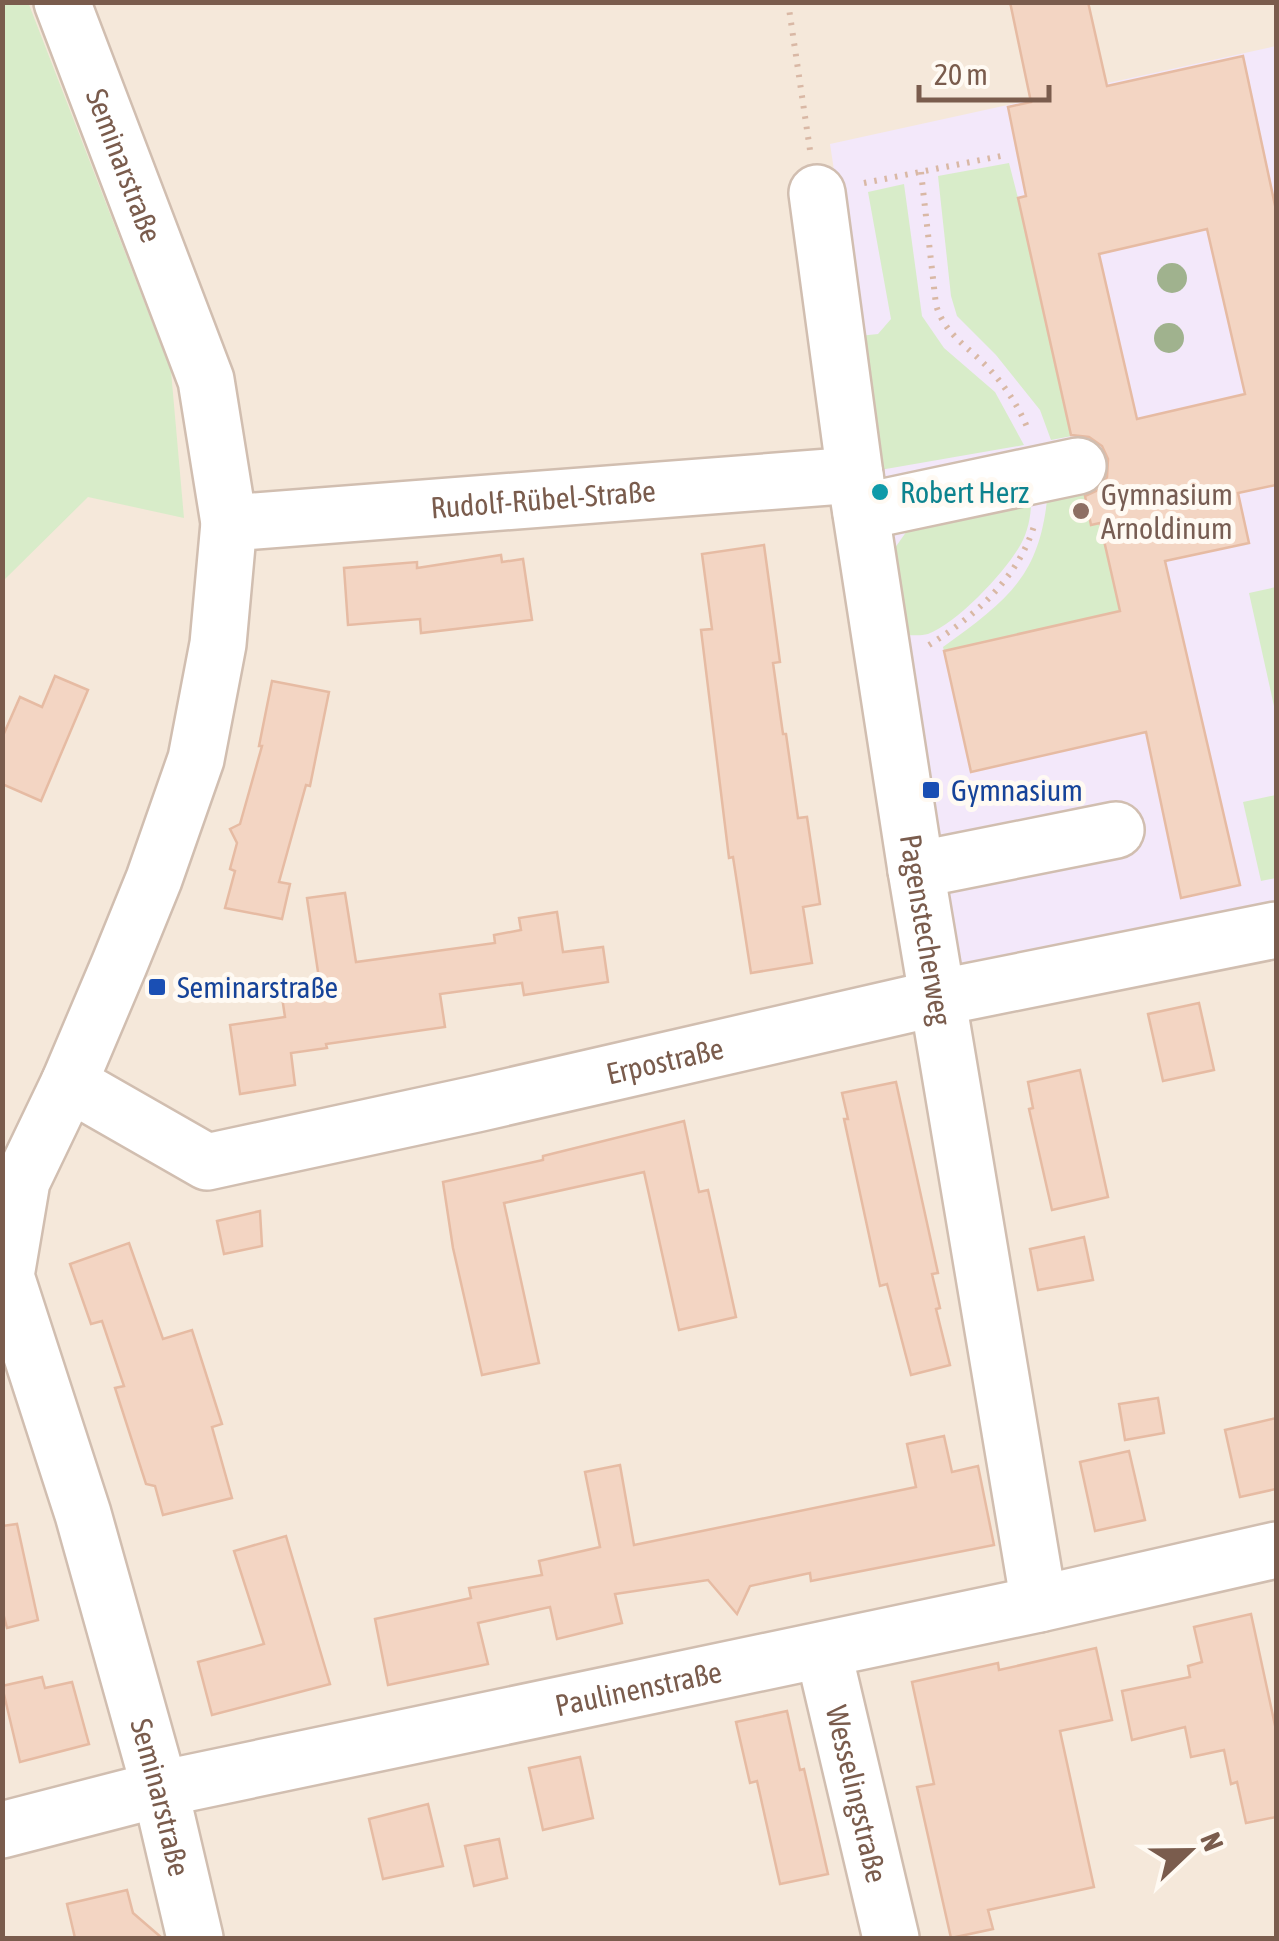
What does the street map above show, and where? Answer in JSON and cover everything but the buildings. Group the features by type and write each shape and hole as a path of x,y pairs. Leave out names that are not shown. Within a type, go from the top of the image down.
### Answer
{"street":[{"name":"Seminarstraße","path":"62,2 206,380 228,524 218,644 196,759 154,879 69,1083 22,1180 4,1276 83,1514 160,1790 194,1938"},
{"name":"Pagenstecherweg","path":"817,193 916,870 1039,1604"},
{"name":"Rudolf-Rübel-Straße","path":"228,524 858,494 1078,466"},
{"path":"916,870 1116,830"},
{"name":"Erpostraße","path":"69,1083 207,1162 937,998 1276,930"},
{"name":"Paulinenstraße","path":"2,1830 160,1790 1276,1550"},
{"name":"Wesselingstraße","path":"823,1650 891,1938"}],"path":[{"path":"788,2 817,193 1006,155"}],"shaded area":[{"path":"3,3 1276,3 1276,1938 3,1938"},
{"name":"Gymnasium Arnoldinum","path":"1276,46 1276,901 956,970 830,144"}],"green space":[{"path":"28,2 171,371 184,518 88,497 3,581 2,3"},
{"path":"1009,163 1072,436 1051,440 1040,410 996,355 957,316 951,296 938,176"},
{"path":"904,184 922,316 944,348 995,392 1024,445 880,470 859,336 878,334 891,319 868,192"},
{"path":"1082,484 1091,524 1100,523 1120,611 944,651 943,647 1018,583 1038,544 1048,490"},
{"path":"1031,496 1029,523 1021,543 990,584 940,628 925,635 905,635 892,552 914,521"},
{"path":"1276,587 1276,715 1249,593"},
{"path":"1276,795 1276,878 1261,881 1243,802"}],"place":[{"name":"Robert Herz","path":"880,492"},
{"name":"Gymnasium Arnoldinum","path":"1081,511"},
{"name":"Gymnasium","path":"931,790"},
{"name":"Seminarstraße","path":"157,987"}]}
